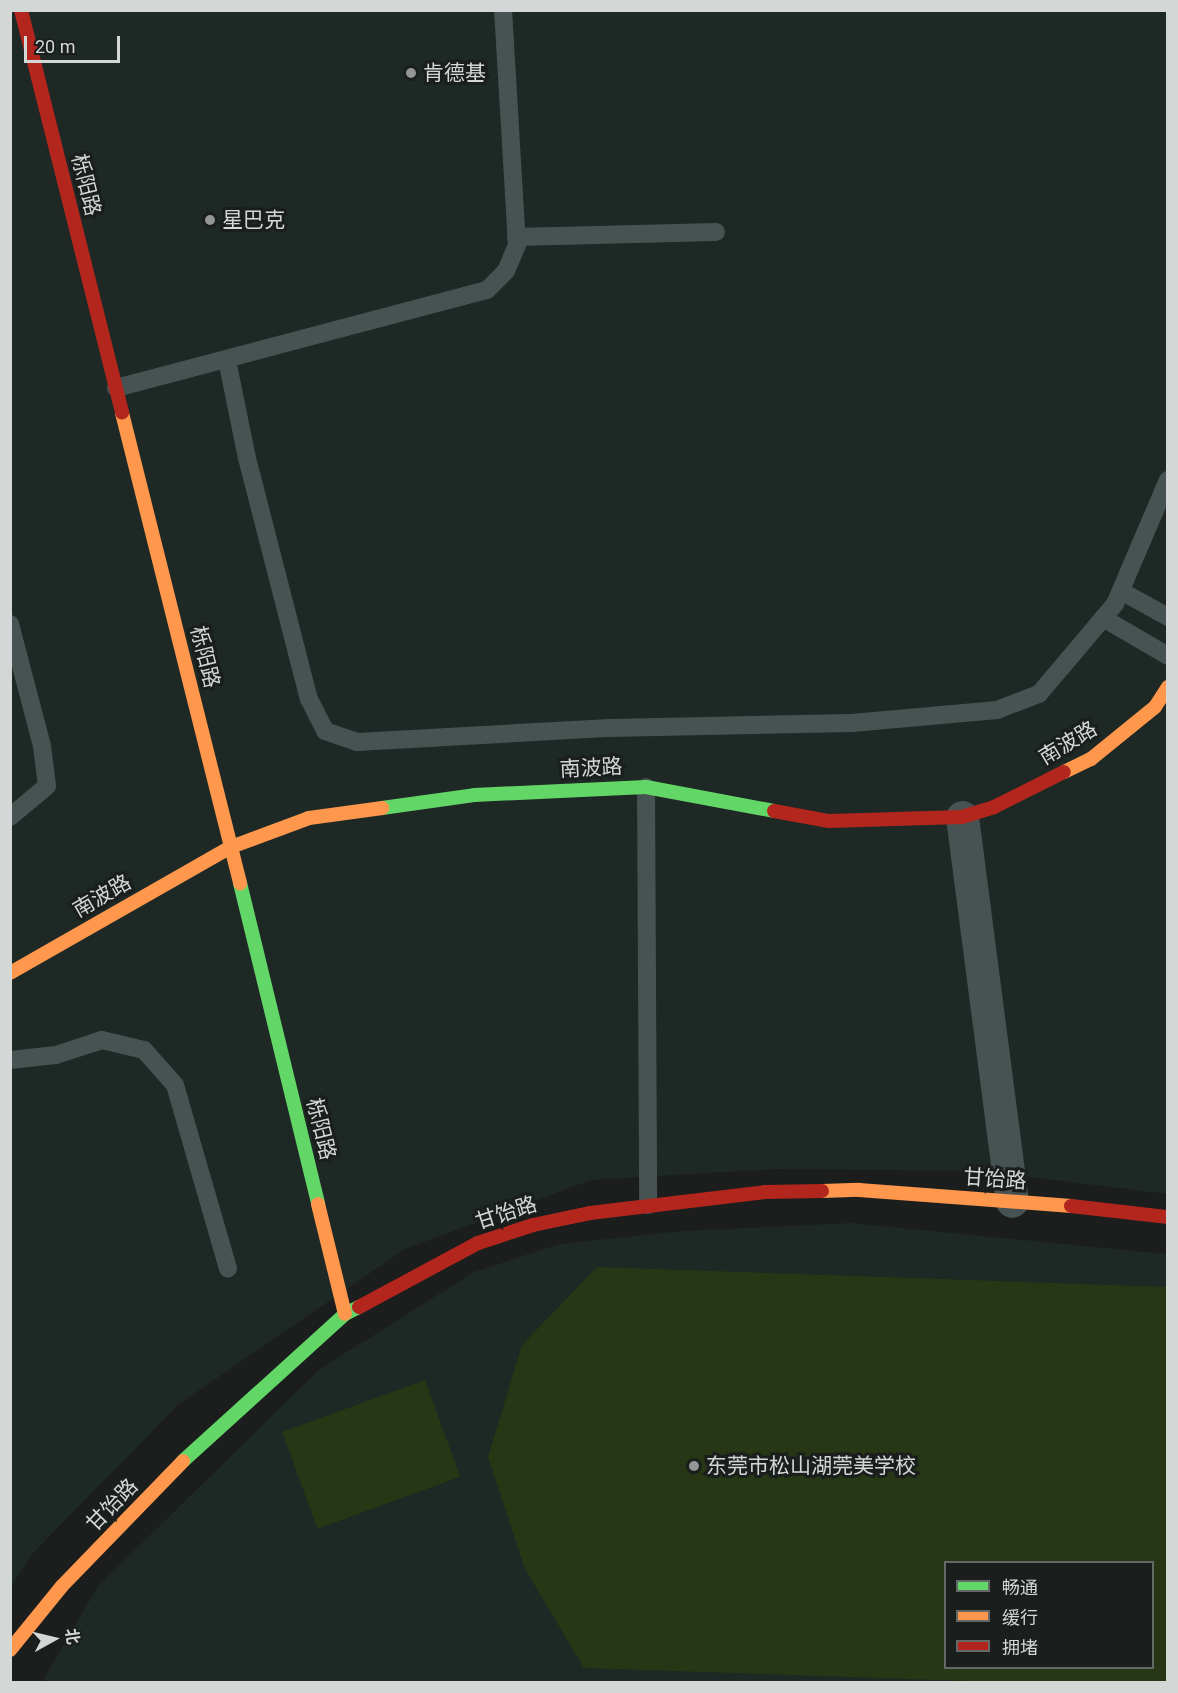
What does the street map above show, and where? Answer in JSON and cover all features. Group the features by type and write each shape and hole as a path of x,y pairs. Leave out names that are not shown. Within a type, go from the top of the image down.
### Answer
{"street":[{"name":"栎阳路","path":"19,22 116,388 345,1314"},
{"name":"南波路","path":"10,973 231,847 309,818 474,795 646,787 829,821 962,817 994,807 1092,759 1155,707 1167,687"},
{"path":"962,817 1012,1201"},
{"name":"甘饴路","path":"10,1650 62,1586 183,1461 345,1314 478,1243 533,1225 648,1205 765,1192 859,1190 1105,1208 1167,1217"}],"lane":[{"path":"116,388 487,290 506,271 517,244 503,10"},
{"path":"516,237 716,232"},
{"path":"226,360 247,458 309,699 325,731 357,742 610,728 852,723 997,710 1039,694 1115,604 1167,480"},
{"path":"1121,591 1167,617"},
{"path":"1103,618 1167,656"},
{"path":"10,624 42,746 47,786 10,817"},
{"path":"646,787 648,1205"},
{"path":"10,1060 56,1055 102,1040 144,1050 175,1084 228,1269"}],"shaded area":[{"path":"11,11 1167,11 1167,1194 981,1171 777,1169 591,1180 405,1249 179,1404 35,1551 11,1586"},
{"name":"东莞市松山湖莞美学校","path":"850,1223 1167,1254 1167,1682 42,1682 98,1586 320,1369 474,1272 559,1244 682,1231"}],"green space":[{"path":"597,1267 1167,1287 1167,1682 997,1682 584,1668 525,1569 488,1457 522,1345"},
{"path":"425,1380 460,1477 317,1529 282,1432"}],"traffic: fast":[{"path":"382,808 474,795 646,787 774,811"},
{"path":"240,883 318,1204"},
{"path":"183,1461 345,1314 359,1307"}],"traffic: slow":[{"path":"122,413 240,883"},
{"path":"1064,772 1091,759 1155,707 1168,687"},
{"path":"10,973 231,847 309,818 382,808"},
{"path":"822,1191 859,1190 1071,1206"},
{"path":"318,1204 345,1314"},
{"path":"10,1650 62,1586 183,1461"}],"traffic: jam":[{"path":"21,10 122,413"},
{"path":"774,811 829,821 962,817 994,807 1064,772"},
{"path":"359,1307 478,1243 533,1225 590,1213 765,1192 822,1191"},
{"path":"1071,1206 1168,1217"}],"place":[{"name":"肯德基","path":"411,73"},
{"name":"星巴克","path":"210,220"},
{"name":"东莞市松山湖莞美学校","path":"694,1466"}]}
